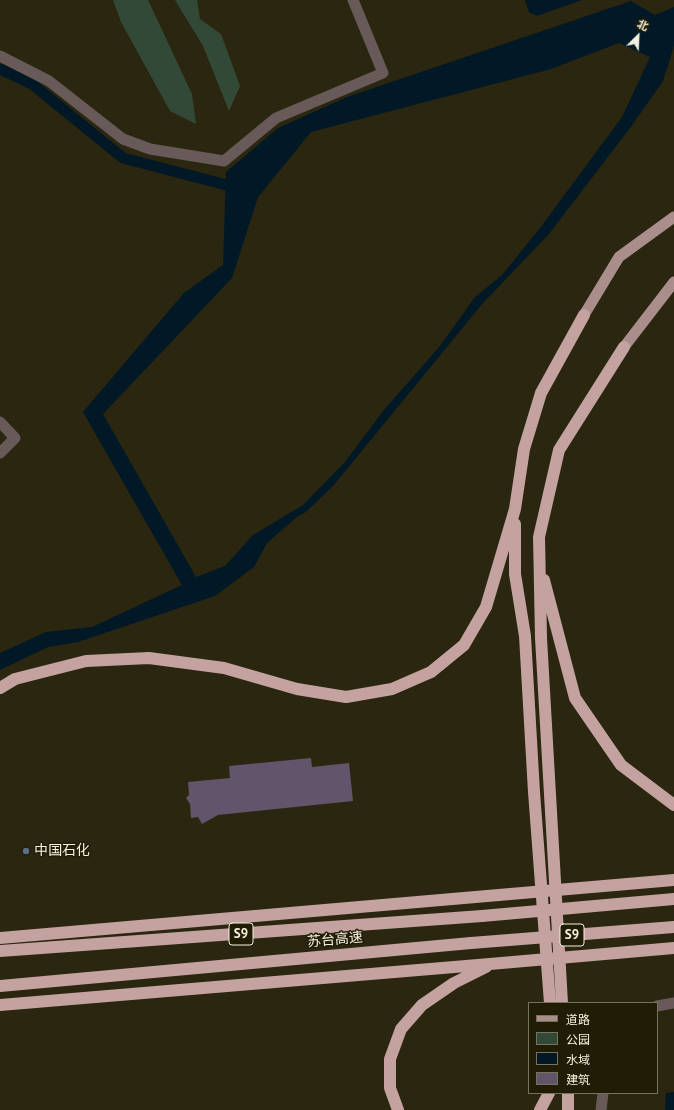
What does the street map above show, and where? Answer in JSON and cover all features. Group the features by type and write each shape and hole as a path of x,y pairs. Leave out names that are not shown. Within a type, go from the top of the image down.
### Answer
{"highway":[{"path":"0,688 15,679 86,661 149,658 224,668 297,689 346,697 392,689 431,672 464,645 486,607 515,509 524,449 542,393 584,315"},
{"path":"562,1002 541,638 539,537 559,450 624,347"},
{"path":"515,509 515,574 525,636 534,792 550,1002"},
{"path":"539,559 575,698 621,765 674,805"},
{"path":"0,938 674,880"},
{"name":"苏台高速","path":"0,951 482,916 674,899"},
{"name":"苏台高速","path":"0,986 471,942 674,927"},
{"path":"0,1005 674,948"},
{"path":"398,1110 390,1088 390,1059 401,1029 422,1005 454,983 490,964"},
{"path":"540,1110 548,1094"},
{"path":"568,1094 568,1110"}],"main road":[{"path":"584,315 619,257 674,217"},
{"path":"624,347 674,282"}],"street":[{"path":"0,56 49,80 123,140 150,149 224,161 276,118 383,73 353,0"},
{"path":"0,422 15,438 0,453"},
{"path":"658,1006 674,1003"},
{"path":"601,1110 603,1094"}],"green space":[{"path":"113,0 148,0 192,94 196,124 170,111 121,22"},
{"path":"175,0 197,0 200,19 221,34 240,86 229,111 203,46"}],"water":[{"path":"525,0 582,0 537,16 529,12"},
{"path":"631,1 655,15 674,7 674,46 663,81 630,128 549,234 483,303 333,486 306,512 298,516 267,543 254,567 215,596 78,642 48,647 0,670 0,653 46,632 92,627 182,585 83,412 184,293 223,265 226,172 278,128 347,97","holes":["619,43 650,57 622,117 540,228 502,275 475,297 440,346 383,411 345,462 303,505 253,535 225,566 196,577 103,414 232,278 258,197 311,132 551,69"]},
{"path":"674,1092 674,1110 665,1110 666,1093"}],"building":[{"path":"311,758 312,767 349,763 353,801 218,815 202,824 198,817 191,818 190,804 186,798 189,795 188,782 230,778 229,766"}],"waterway":[{"path":"0,69 32,84 123,158 238,188"}],"place":[{"name":"中国石化","path":"26,851"}]}
